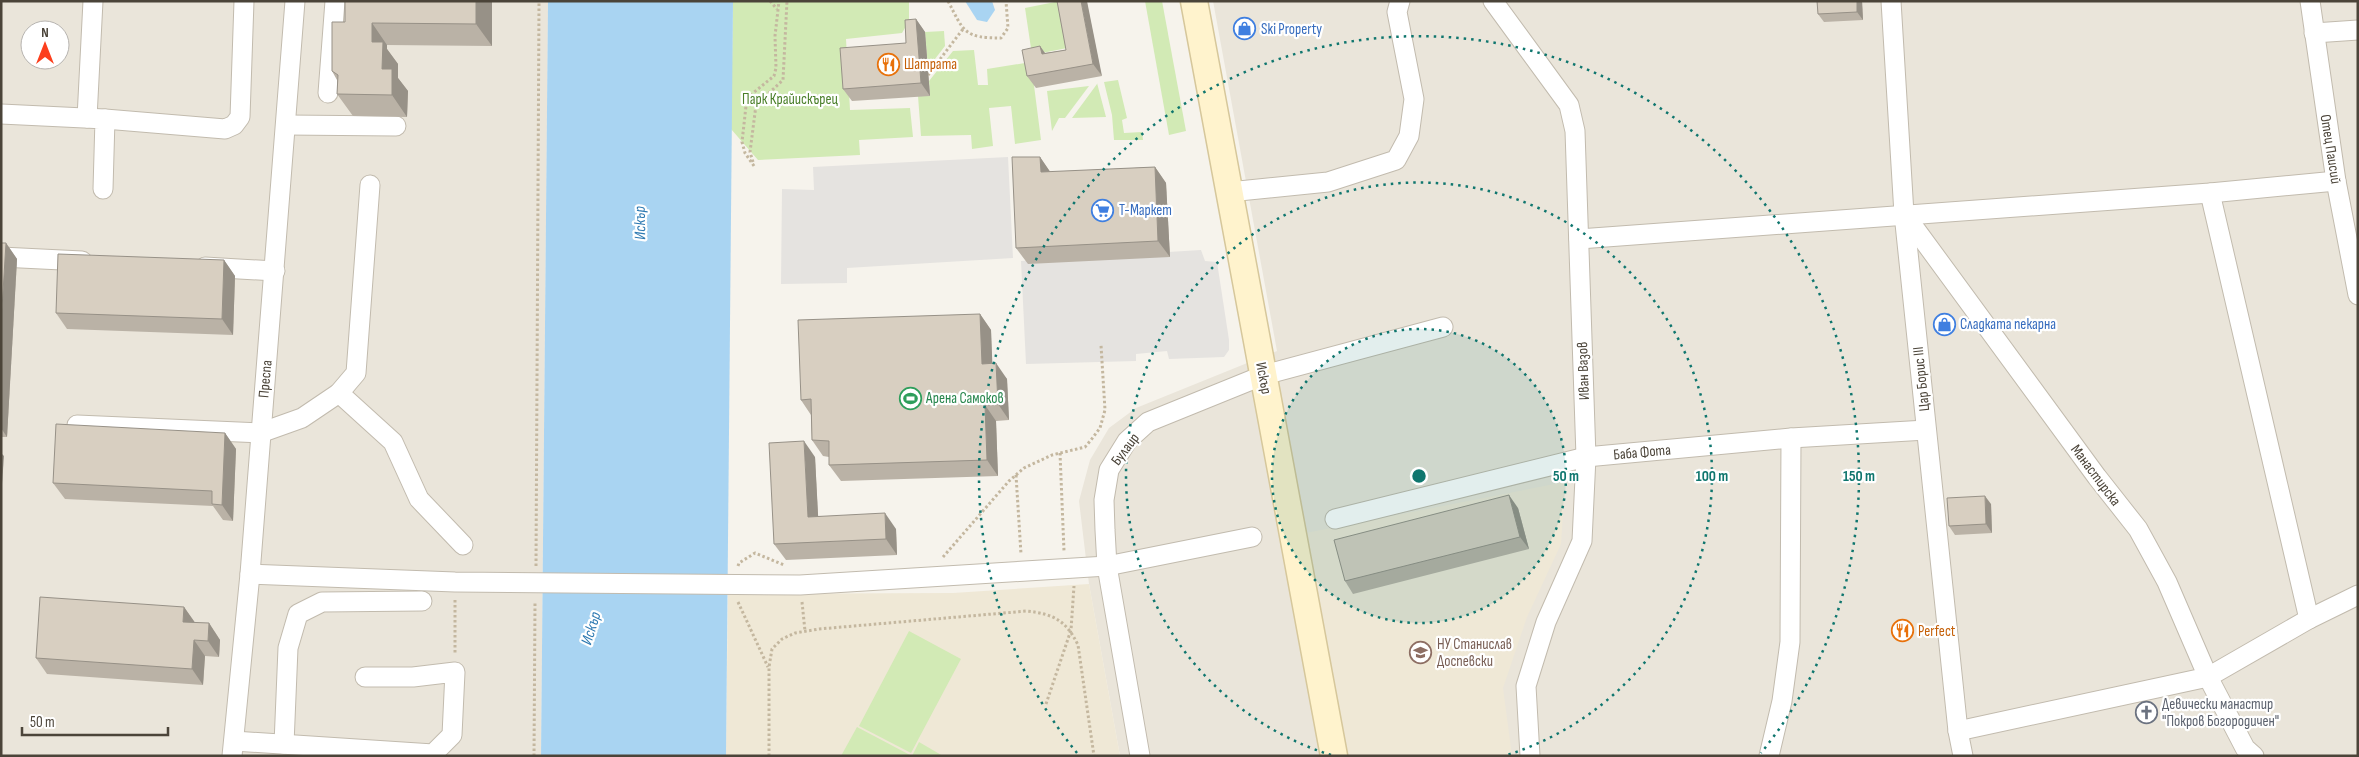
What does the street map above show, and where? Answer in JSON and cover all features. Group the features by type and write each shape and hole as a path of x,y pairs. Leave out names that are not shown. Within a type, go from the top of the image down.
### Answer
{"main road":[{"name":"Искър","path":"1194,1 1334,756"}],"street":[{"path":"93,1 96,119 103,189"},
{"path":"1,114 225,129 234,124 240,117 244,1"},
{"name":"Преспа","path":"233,748 250,574 295,1"},
{"path":"328,93 335,1"},
{"path":"1229,192 1328,182 1396,160 1409,136 1414,100 1397,12 1400,1"},
{"name":"Иван Вазов","path":"1493,1 1569,105 1576,131 1586,458 1582,541 1546,622 1526,686 1530,756"},
{"name":"Цар Борис III","path":"1891,1 1904,214 1958,731 1964,756"},
{"name":"Отец Паисий","path":"2310,1 2336,181 2358,295"},
{"path":"2314,33 2358,30"},
{"path":"286,124 396,126"},
{"path":"1579,239 2210,193 2336,181"},
{"path":"77,425 260,433 302,418 338,393 356,373 370,185"},
{"path":"2210,193 2310,619"},
{"name":"Манастирска","path":"1904,214 2097,477 2138,529 2167,582 2208,677 2245,748 2254,756"},
{"path":"1,257 102,262"},
{"path":"188,266 275,271"},
{"name":"Булаир","path":"1140,756 1107,566 1104,500 1109,470 1127,441 1148,422 1264,375 1443,327"},
{"path":"338,393 393,442 419,500 463,545"},
{"name":"Баба Фота","path":"1335,519 1586,458 1791,438 1926,430"},
{"path":"1769,756 1782,701 1790,642 1791,438"},
{"path":"250,574 455,582 800,585 925,579 1107,566 1252,537"},
{"path":"1958,731 2208,677 2358,594"},
{"path":"284,744 288,648 298,614 322,602 422,601"},
{"path":"233,748 284,744 432,755 452,735 455,672 413,677 365,677"}],"path":[{"path":"534,756 539,583 539,1"},
{"path":"770,1 778,10"},
{"path":"778,1 775,36 776,68 774,76 753,93 746,106 742,142 745,152 754,166 750,152 756,105 784,80 787,1"},
{"path":"948,1 963,29 978,38 1001,38 1008,28 1006,1"},
{"path":"928,75 963,29"},
{"path":"925,579 1024,468 1060,453 1085,447 1100,428 1105,410 1101,345"},
{"path":"1046,704 1071,630 1070,569 1060,453"},
{"path":"1016,475 1022,572"},
{"path":"755,553 738,563 732,585 745,622 768,667"},
{"path":"455,582 455,672"},
{"path":"800,585 805,631"},
{"path":"768,756 768,667 772,649 782,638 805,631 1027,611 1043,613 1058,619 1071,630 1078,645 1094,756"}],"shaded area":[{"path":"1,1 548,1 541,756 1,756"},
{"path":"1213,1 2358,1 2358,756 1120,756 1089,584 1079,501 1090,460 1109,428 1136,408 1277,351"},
{"path":"1008,157 1013,258 847,268 847,283 781,284 782,189 814,190 813,167"},
{"path":"1201,250 1205,261 1217,262 1229,340 1229,350 1224,357 1169,359 1167,351 1136,354 1136,361 1026,364 1021,261"},
{"name":"НУ Станислав Доспевски","path":"1565,482 1561,544 1527,617 1503,688 1512,756 1344,756 1306,533"},
{"path":"1089,584 1120,756 726,756 728,594 953,593"}],"green space":[{"name":"Парк Крайискърец","path":"733,1 909,1 909,21 902,33 846,39 850,110 910,108 913,137 859,140 860,155 758,160 731,129"},
{"path":"1060,1 1072,47 1032,55 1025,8"},
{"path":"1145,1 1162,1 1186,131 1169,135"},
{"path":"944,31 945,46 928,68 925,32"},
{"path":"974,50 978,85 988,85 987,69 1031,62 1041,140 1015,144 1011,106 989,108 993,146 972,149 971,135 921,136 918,96 930,95 929,81 953,51"},
{"path":"1118,80 1127,118 1122,120 1124,133 1142,132 1143,140 1114,140 1112,115 1104,82"},
{"path":"1097,84 1106,117 1072,118"},
{"path":"1089,86 1065,118 1059,118 1052,131 1047,91"},
{"path":"909,631 961,659 911,753 859,726"},
{"path":"857,727 910,755 841,756"},
{"path":"919,742 943,756 912,756"}],"water":[{"path":"548,1 733,1 726,756 541,756"},
{"path":"965,1 992,1 995,10 987,22 977,20"}],"building":[{"path":"345,1 476,1 476,24 372,23 372,42 383,42 382,69 392,69 392,95 337,94 338,75 332,71 332,22 345,22"},
{"path":"1057,1 1081,1 1093,64 1027,76 1022,50 1040,46 1042,54 1066,50"},
{"path":"1817,1 1857,1 1857,12 1818,14"},
{"path":"916,19 921,83 843,89 840,48 906,43 905,20"},
{"path":"1012,157 1040,157 1041,172 1155,167 1158,241 1016,248"},
{"path":"1,243 6,243 1,325"},
{"path":"58,254 224,260 222,319 56,313"},
{"name":"Арена Самоков","path":"980,314 982,364 996,363 998,404 985,405 987,460 829,465 829,441 812,440 811,399 801,400 798,320"},
{"path":"56,424 225,433 222,505 212,504 212,491 53,483"},
{"path":"804,441 808,517 885,513 886,539 774,544 769,443"},
{"path":"1509,495 1520,537 1345,581 1334,540"},
{"path":"1985,496 1986,524 1949,526 1947,498"},
{"path":"40,597 184,607 183,622 209,623 208,641 194,640 192,669 36,658"}],"place":[{"name":"Ski Property","path":"1245,29"},
{"name":"Шатрата","path":"888,64"},
{"name":"Т-Маркет","path":"1103,210"},
{"name":"Сладката пекарна","path":"1944,324"},
{"name":"Арена Самоков","path":"910,398"},
{"name":"Perfect","path":"1902,631"},
{"name":"НУ Станислав Доспевски","path":"1421,653"},
{"name":"Девически манастир \"Покров Богородичен\"","path":"2146,713"}]}
